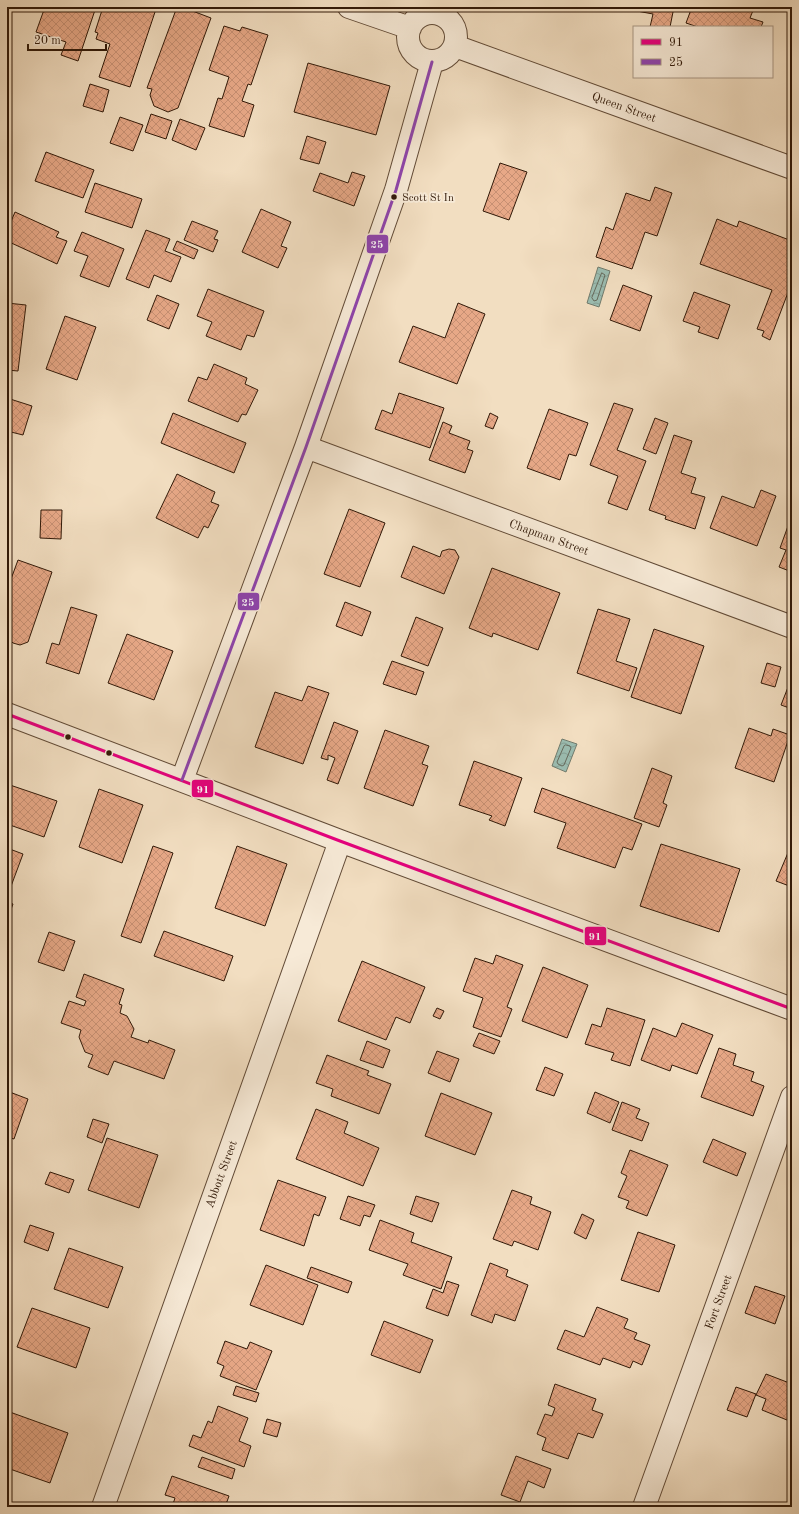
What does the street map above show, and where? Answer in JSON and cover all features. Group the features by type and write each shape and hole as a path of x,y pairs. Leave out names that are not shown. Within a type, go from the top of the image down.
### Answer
{"street":[{"path":"349,7 410,28"},
{"path":"435,10 453,24 457,39 455,46 444,59 432,62 424,61 412,51 409,44 408,36 410,28 420,16 435,10"},
{"name":"Queen Street","path":"455,46 792,168"},
{"path":"182,780 306,447 396,190 432,62"},
{"name":"Chapman Street","path":"306,447 792,627"},
{"path":"7,714 340,841 792,1009"},
{"name":"Abbott Street","path":"103,1507 340,841"},
{"name":"Fort Street","path":"644,1507 792,1097"}],"water":[{"path":"598,267 610,271 599,307 587,303"},
{"path":"562,739 577,744 566,772 552,766"}],"building":[{"path":"45,7 96,7 78,61 61,55 66,42 36,32"},
{"path":"103,7 149,7 156,9 130,87 99,77 110,44 96,39 98,33 95,32"},
{"path":"177,7 182,7 211,18 178,108 168,112 154,106 150,95 152,89 147,88"},
{"path":"627,7 674,7 670,26 650,26 653,14 626,9"},
{"path":"692,7 751,7 754,8 750,18 763,22 761,26 695,26 686,23"},
{"path":"224,26 240,31 242,27 268,35 251,85 248,84 242,101 254,105 244,137 209,126 218,98 222,99 229,77 209,70"},
{"path":"308,63 390,86 376,135 294,112"},
{"path":"792,63 792,83 788,82"},
{"path":"90,84 109,90 103,112 83,106"},
{"path":"151,114 172,121 166,139 145,132"},
{"path":"120,117 143,125 133,151 110,143"},
{"path":"180,119 205,128 196,150 172,140"},
{"path":"307,136 326,142 319,164 300,159"},
{"path":"46,152 94,170 83,198 35,181"},
{"path":"500,163 527,172 509,220 483,211"},
{"path":"352,172 365,176 354,206 313,191 320,173 348,183"},
{"path":"95,183 142,199 132,228 85,212"},
{"path":"655,187 672,193 657,236 645,232 632,269 596,257 606,227 613,230 626,193 650,201"},
{"path":"261,209 291,222 281,246 287,248 278,268 242,252"},
{"path":"15,212 59,232 56,237 67,241 57,264 7,241 7,231"},
{"path":"717,219 737,227 739,221 792,241 792,282 770,340 762,336 764,331 757,329 772,290 700,264"},
{"path":"192,221 218,231 214,239 218,240 213,252 184,240"},
{"path":"146,230 170,239 165,251 181,257 171,282 154,275 149,288 126,279"},
{"path":"82,232 124,249 109,287 80,276 88,256 74,251"},
{"path":"177,241 198,250 194,259 173,250"},
{"path":"623,285 652,296 640,331 610,320"},
{"path":"208,289 264,311 254,337 247,335 241,350 206,336 212,322 197,316"},
{"path":"694,292 730,305 718,339 698,332 700,327 683,321"},
{"path":"157,295 179,304 169,329 147,320"},
{"path":"7,303 26,305 18,371 7,370"},
{"path":"458,303 485,314 457,384 399,362 413,326 445,338"},
{"path":"65,316 96,327 77,380 46,369"},
{"path":"214,364 247,378 245,384 258,390 246,415 242,414 238,422 188,401 198,377 207,380"},
{"path":"399,393 444,408 430,448 375,429 382,410 392,414"},
{"path":"7,398 32,406 23,435 7,431"},
{"path":"614,403 633,409 617,450 646,461 627,510 608,503 618,476 590,465"},
{"path":"549,409 588,423 576,456 569,454 560,480 527,468"},
{"path":"173,413 246,443 234,473 161,443"},
{"path":"490,413 498,417 493,429 485,426"},
{"path":"655,418 668,423 656,454 643,449"},
{"path":"443,422 452,426 449,433 470,441 467,449 473,451 465,473 429,460"},
{"path":"674,435 692,441 681,473 696,478 691,493 705,497 695,529 665,519 666,516 649,510"},
{"path":"177,474 215,492 211,502 219,505 208,528 204,526 198,538 156,518"},
{"path":"761,490 776,496 757,546 710,528 722,496 754,508"},
{"path":"349,509 385,523 360,587 324,574"},
{"path":"41,510 62,510 61,539 40,538"},
{"path":"792,515 792,572 779,567 786,550 780,548"},
{"path":"413,546 440,557 442,551 449,549 455,550 459,557 444,594 401,577"},
{"path":"18,560 52,572 28,642 20,645 13,643 8,638 11,631 7,630 7,590"},
{"path":"492,568 560,593 538,650 493,633 492,637 469,628"},
{"path":"345,602 371,612 362,636 336,626"},
{"path":"71,607 97,615 79,674 46,663 52,643 59,645"},
{"path":"598,609 630,619 616,661 637,668 629,691 577,673"},
{"path":"416,617 443,628 428,666 401,656"},
{"path":"654,629 704,646 681,714 631,697"},
{"path":"127,634 173,651 154,700 108,683"},
{"path":"392,661 424,672 416,695 383,684"},
{"path":"767,663 781,667 775,687 761,683"},
{"path":"792,677 792,709 781,705"},
{"path":"308,686 329,693 303,764 255,747 275,692 302,701"},
{"path":"334,722 358,731 338,784 327,780 335,758 328,755 328,760 321,758"},
{"path":"749,728 771,736 773,729 790,735 774,782 735,768"},
{"path":"385,730 429,746 422,764 428,766 413,806 364,788"},
{"path":"474,761 522,778 505,826 489,820 492,816 459,805"},
{"path":"652,768 672,776 663,803 667,805 659,827 634,818"},
{"path":"7,784 57,801 44,837 7,824"},
{"path":"542,788 642,824 632,850 623,847 615,868 557,848 566,823 534,812"},
{"path":"99,789 143,805 122,863 79,847"},
{"path":"661,844 740,869 719,932 640,906"},
{"path":"153,846 173,853 141,943 121,936"},
{"path":"237,846 287,864 265,926 215,908"},
{"path":"7,848 23,854 10,889 7,887"},
{"path":"790,848 792,849 792,887 776,881"},
{"path":"7,902 13,904 7,920"},
{"path":"164,931 233,956 224,981 154,956"},
{"path":"49,932 75,941 64,971 38,962"},
{"path":"496,955 523,965 507,1007 512,1009 501,1037 473,1027 483,998 463,991 475,958 493,964"},
{"path":"362,961 425,987 410,1023 396,1017 386,1040 338,1021"},
{"path":"543,967 588,985 567,1038 522,1021"},
{"path":"84,974 124,989 119,1004 122,1005 120,1013 127,1016 134,1029 131,1037 148,1043 149,1040 175,1050 164,1079 114,1061 108,1075 88,1067 93,1055 85,1052 79,1037 81,1030 61,1023 69,1001 84,1006 86,1001 76,997"},
{"path":"437,1008 444,1011 440,1019 433,1016"},
{"path":"607,1008 645,1020 630,1066 611,1060 614,1053 585,1044 592,1024 601,1027"},
{"path":"682,1023 713,1035 697,1074 672,1065 670,1071 641,1060 653,1028 676,1037"},
{"path":"479,1033 500,1041 494,1054 473,1046"},
{"path":"367,1041 390,1050 383,1068 360,1060"},
{"path":"719,1048 736,1054 733,1065 754,1072 751,1081 764,1086 753,1116 701,1097"},
{"path":"437,1051 459,1059 450,1082 428,1073"},
{"path":"327,1055 369,1071 367,1075 391,1084 379,1114 331,1096 333,1089 316,1083"},
{"path":"545,1067 563,1074 554,1096 536,1090"},
{"path":"7,1091 28,1099 14,1139 7,1137"},
{"path":"595,1092 619,1102 610,1123 587,1113"},
{"path":"441,1093 492,1113 475,1155 425,1136"},
{"path":"622,1102 640,1109 636,1118 649,1123 642,1141 612,1130"},
{"path":"316,1109 348,1122 344,1133 379,1148 363,1186 296,1159"},
{"path":"93,1119 109,1124 102,1143 87,1137"},
{"path":"107,1138 158,1155 139,1208 88,1190"},
{"path":"713,1139 746,1153 737,1176 703,1162"},
{"path":"630,1150 668,1165 647,1216 626,1208 629,1201 618,1197 627,1176 621,1173"},
{"path":"50,1172 74,1180 69,1193 45,1184"},
{"path":"278,1180 326,1197 319,1216 314,1214 304,1246 260,1230"},
{"path":"512,1190 532,1197 530,1204 551,1212 538,1250 514,1241 512,1246 493,1239"},
{"path":"348,1196 375,1205 370,1217 364,1215 360,1226 340,1219"},
{"path":"416,1196 439,1203 432,1222 410,1214"},
{"path":"582,1214 594,1220 586,1239 574,1233"},
{"path":"380,1220 414,1233 411,1242 452,1257 441,1289 403,1275 408,1264 369,1250"},
{"path":"30,1225 54,1233 48,1251 24,1242"},
{"path":"638,1232 675,1245 659,1292 621,1280"},
{"path":"69,1248 123,1267 108,1308 54,1289"},
{"path":"490,1263 508,1270 506,1276 528,1285 515,1321 495,1314 492,1323 471,1315"},
{"path":"266,1265 318,1285 303,1325 250,1305"},
{"path":"311,1267 352,1282 348,1293 307,1278"},
{"path":"447,1281 459,1285 448,1316 426,1308 433,1289 443,1293"},
{"path":"755,1286 785,1296 775,1324 745,1313"},
{"path":"597,1307 628,1319 624,1328 637,1333 634,1339 650,1345 642,1365 633,1361 630,1368 603,1358 600,1365 557,1349 565,1330 584,1337"},
{"path":"32,1308 90,1328 76,1368 17,1347"},
{"path":"384,1321 433,1340 420,1373 371,1355"},
{"path":"225,1341 247,1349 250,1342 272,1351 256,1390 220,1376 224,1366 217,1363"},
{"path":"766,1374 792,1384 792,1422 762,1410 766,1399 756,1395"},
{"path":"555,1384 596,1399 592,1410 603,1414 593,1438 578,1433 568,1459 542,1450 546,1438 537,1434 545,1414 552,1416 555,1408 548,1405"},
{"path":"236,1386 259,1393 256,1402 233,1395"},
{"path":"736,1387 756,1394 747,1417 727,1410"},
{"path":"218,1406 248,1418 239,1441 251,1446 244,1467 189,1446 193,1435 201,1438 208,1421 212,1423"},
{"path":"7,1411 68,1433 50,1483 7,1468"},
{"path":"267,1419 281,1423 277,1437 263,1433"},
{"path":"516,1456 551,1469 544,1488 528,1481 520,1502 501,1495"},
{"path":"202,1457 235,1469 232,1479 198,1467"},
{"path":"172,1476 229,1496 225,1507 172,1507 175,1498 165,1495"}],"transit line":[{"name":"25","path":"182,780 306,447 396,190 432,62"},
{"name":"91","path":"7,714 340,841 792,1009"}],"place":[{"name":"Scott St In","path":"394,197"}]}
